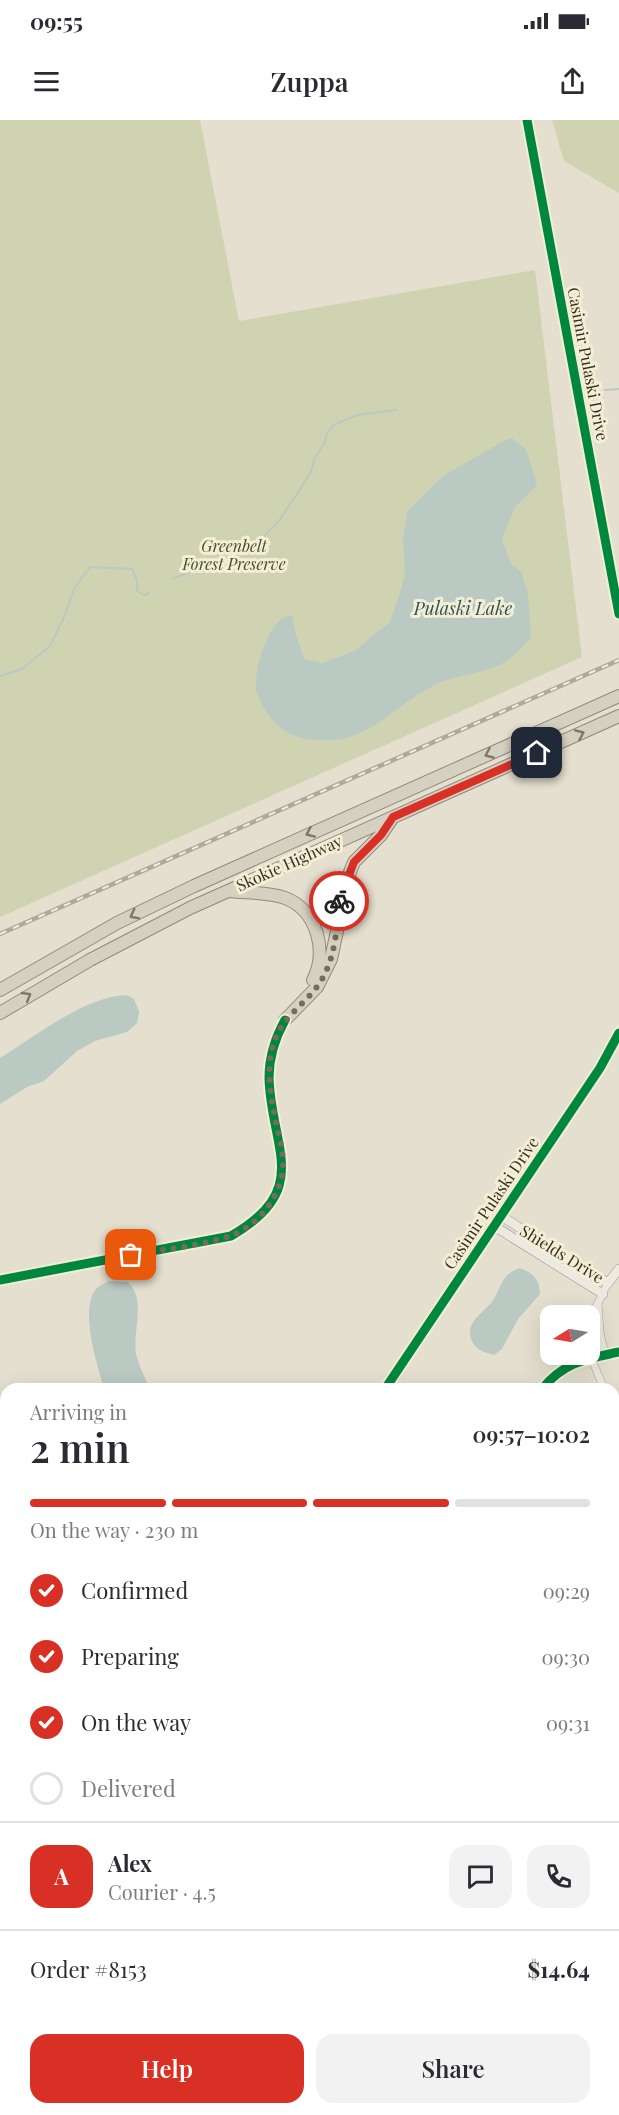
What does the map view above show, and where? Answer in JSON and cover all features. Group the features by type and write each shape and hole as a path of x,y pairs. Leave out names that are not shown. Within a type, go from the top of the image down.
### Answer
{"highway":[{"name":"Skokie Highway","path":"0,990 99,933 194,886 619,696"},
{"name":"Skokie Highway","path":"0,1013 90,960 226,891 619,716"},
{"path":"285,1020 317,987 331,959 337,931 339,900 354,862 381,835 393,817"},
{"path":"226,891 270,894 286,898 311,918 320,946 319,964 314,978 285,1020"}],"street":[{"name":"Casimir Pulaski Drive","path":"527,120 619,614"},
{"path":"0,1280 231,1236 258,1217 272,1203 283,1166 269,1078 276,1038 285,1020"},
{"name":"Casimir Pulaski Drive","path":"389,1383 600,1068 619,1033"},
{"name":"Shields Drive","path":"501,1216 608,1283 619,1269"},
{"name":"Shields Drive","path":"494,1226 603,1294"},
{"path":"604,1355 598,1304 608,1283"},
{"path":"600,1355 619,1352"},
{"path":"549,1383 571,1365"},
{"path":"594,1365 601,1383"}],"green space":[{"name":"Greenbelt Forest Preserve","path":"0,120 200,120 239,321 535,270 582,657 0,917"},
{"path":"552,120 619,120 619,193 564,161"}],"water":[{"name":"Pulaski Lake","path":"512,438 526,449 537,485 515,507 502,539 511,564 521,571 528,594 531,637 517,653 504,663 439,683 373,726 349,737 334,740 309,739 301,738 282,729 265,710 256,685 262,652 277,624 292,615 304,659 322,663 354,651 389,623 398,600 405,573 403,542 407,512 443,476"},
{"path":"126,995 134,999 139,1012 137,1023 127,1032 95,1041 77,1051 44,1081 27,1087 0,1104 0,1058 77,1010 110,997"},
{"path":"520,1268 535,1278 540,1294 518,1319 502,1349 494,1355 481,1351 472,1341 470,1334 473,1323 494,1299 506,1277"},
{"path":"109,1281 128,1282 134,1289 138,1307 136,1354 147,1383 102,1383 89,1323 92,1297 101,1285"}],"waterway":[{"path":"605,390 619,389"},
{"path":"172,579 221,559 246,552 261,539 278,522 295,497 311,472 315,457 324,444 327,433 334,425 357,415 397,410"},
{"path":"0,676 22,669 50,646 75,587 90,567 132,569 137,580 137,591 144,595 149,593"}],"railway":[{"path":"0,934 619,660"}],"cycle path":[{"path":"527,120 619,614"},
{"path":"0,1280 231,1236 256,1219 272,1201 280,1184 282,1166 269,1078 273,1048 285,1020"},
{"path":"389,1383 600,1068 619,1033"},
{"path":"548,1383 559,1372 577,1363 619,1352"}],"way so far":[{"path":"131,1255 231,1236 248,1226 272,1203 283,1166 269,1078 271,1058 276,1038 285,1020 317,987 331,959 337,931 339,901"}],"route":[{"path":"339,901 354,862 381,835 393,817 537,753"}]}
